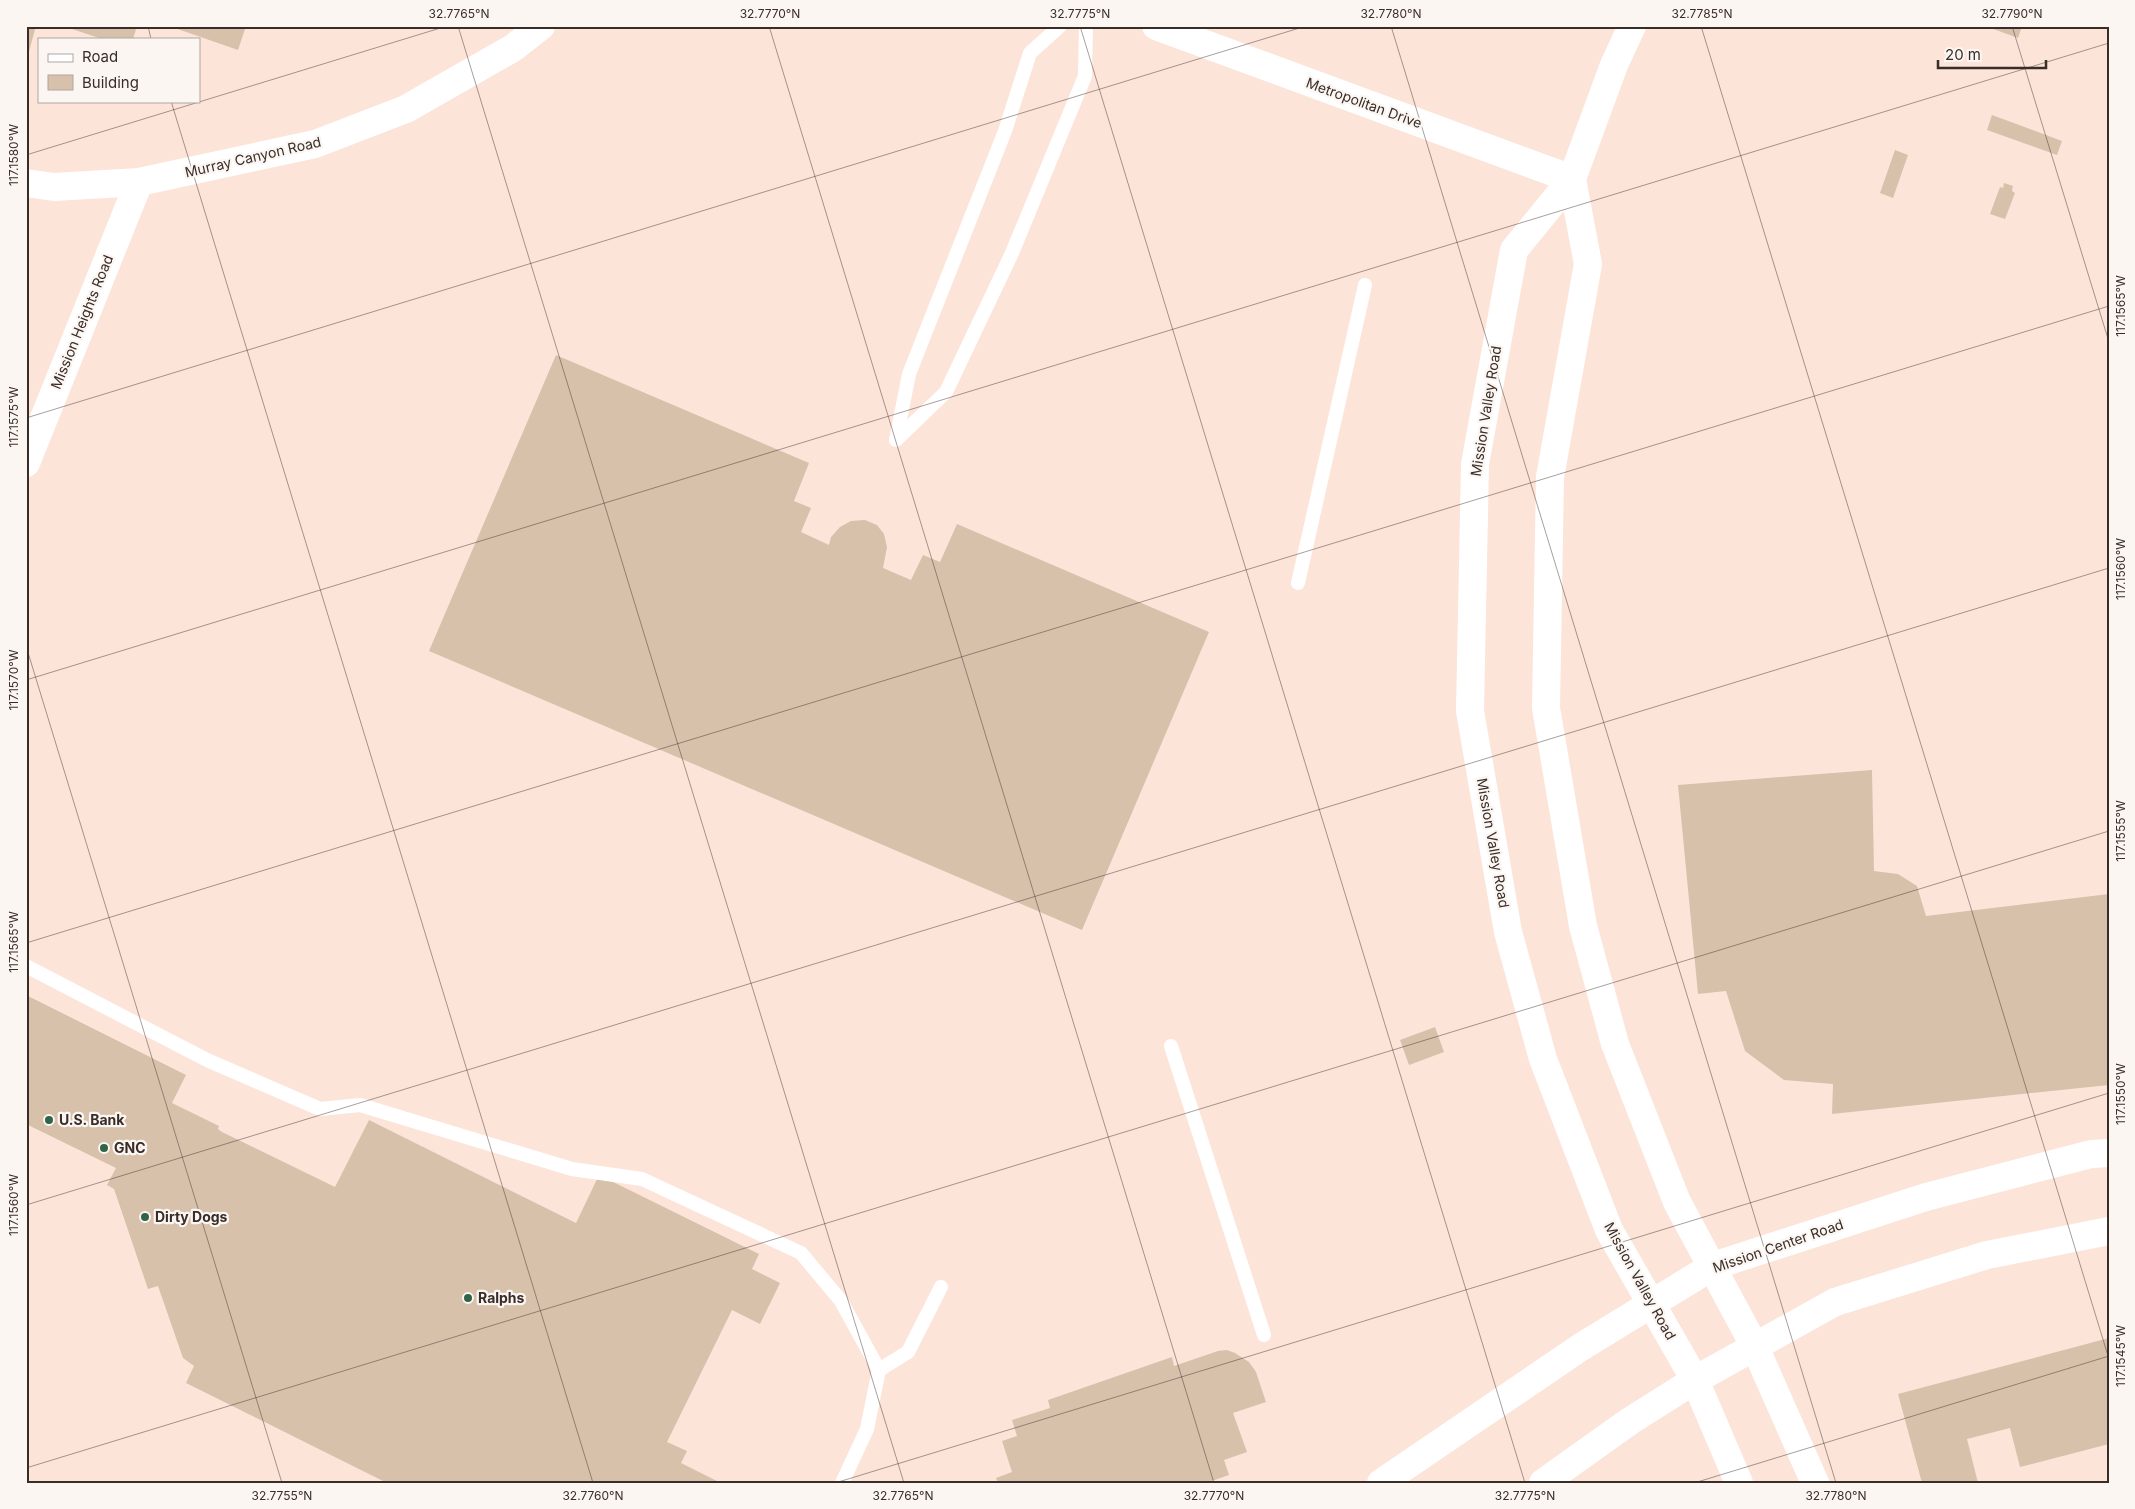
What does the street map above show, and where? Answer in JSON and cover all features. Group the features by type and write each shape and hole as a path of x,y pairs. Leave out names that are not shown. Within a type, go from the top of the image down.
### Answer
{"main road":[{"name":"Murray Canyon Road","path":"26,183 54,187 139,182 315,144 406,109 513,48 541,26"},
{"name":"Mission Valley Road","path":"1632,26 1614,66 1572,179 1514,250 1475,464 1470,711 1508,932 1543,1060 1609,1230 1695,1380 1739,1483"},
{"name":"Metropolitan Drive","path":"1160,27 1572,179"},
{"path":"1572,179 1588,264 1550,477 1546,708 1583,926 1616,1044 1677,1202 1755,1347 1815,1483"},
{"name":"Mission Heights Road","path":"26,463 139,182"},
{"name":"Mission Center Road","path":"1381,1483 1581,1347 1713,1266 1926,1197 2091,1154 2109,1153"},
{"path":"1543,1483 1630,1421 1695,1380 1836,1302 1987,1255 2109,1230"}],"lane":[{"path":"1060,26 1030,53 1005,131 909,374 896,440 946,392 1012,253 1084,76 1086,26"},
{"path":"1298,583 1365,285"},
{"path":"26,966 207,1060 320,1109 360,1105 572,1169 642,1179 801,1253 841,1301 879,1370 868,1429 842,1483"},
{"path":"1172,1046 1264,1335"},
{"path":"879,1370 908,1352 941,1286"}],"building":[{"path":"26,26 36,26 28,55 26,54"},
{"path":"63,26 137,26 133,38 99,38"},
{"path":"169,26 246,26 238,50"},
{"path":"1985,26 2022,26 2018,38"},
{"path":"1992,115 2062,141 2057,155 1987,130"},
{"path":"1895,150 1908,155 1893,198 1880,193"},
{"path":"2004,183 2013,186 2012,191 2015,193 2005,219 1990,214 2000,187 2003,188"},
{"path":"556,355 809,463 794,501 811,508 801,532 829,545 831,537 840,527 851,521 865,520 877,525 884,534 887,547 883,568 911,580 923,555 940,562 957,524 1209,632 1082,930 429,651"},
{"path":"1872,770 1874,871 1898,874 1917,886 1926,916 2109,894 2109,1085 1832,1114 1833,1084 1784,1080 1745,1051 1726,991 1698,994 1678,785"},
{"name":"Ralphs","path":"26,995 186,1075 172,1103 219,1126 218,1129 222,1132 335,1187 369,1120 576,1223 599,1175 759,1254 752,1269 780,1283 760,1324 732,1310 667,1442 687,1451 681,1463 721,1483 387,1483 186,1383 194,1366 183,1358 158,1286 148,1289 114,1189 107,1185 116,1168 26,1124"},
{"path":"1435,1027 1444,1052 1409,1065 1400,1040"},
{"path":"2109,1338 2109,1444 2020,1467 2010,1428 1967,1439 1978,1483 1922,1483 1898,1394"},
{"path":"1227,1350 1249,1362 1256,1372 1266,1402 1233,1413 1247,1452 1224,1460 1229,1475 1206,1483 998,1483 996,1478 1012,1472 1002,1441 1017,1436 1012,1420 1050,1408 1048,1400 1172,1357 1174,1366 1218,1351"}],"place":[{"name":"U.S. Bank","path":"49,1120"},
{"name":"GNC","path":"104,1148"},
{"name":"Dirty Dogs","path":"145,1217"},
{"name":"Ralphs","path":"468,1298"}]}
